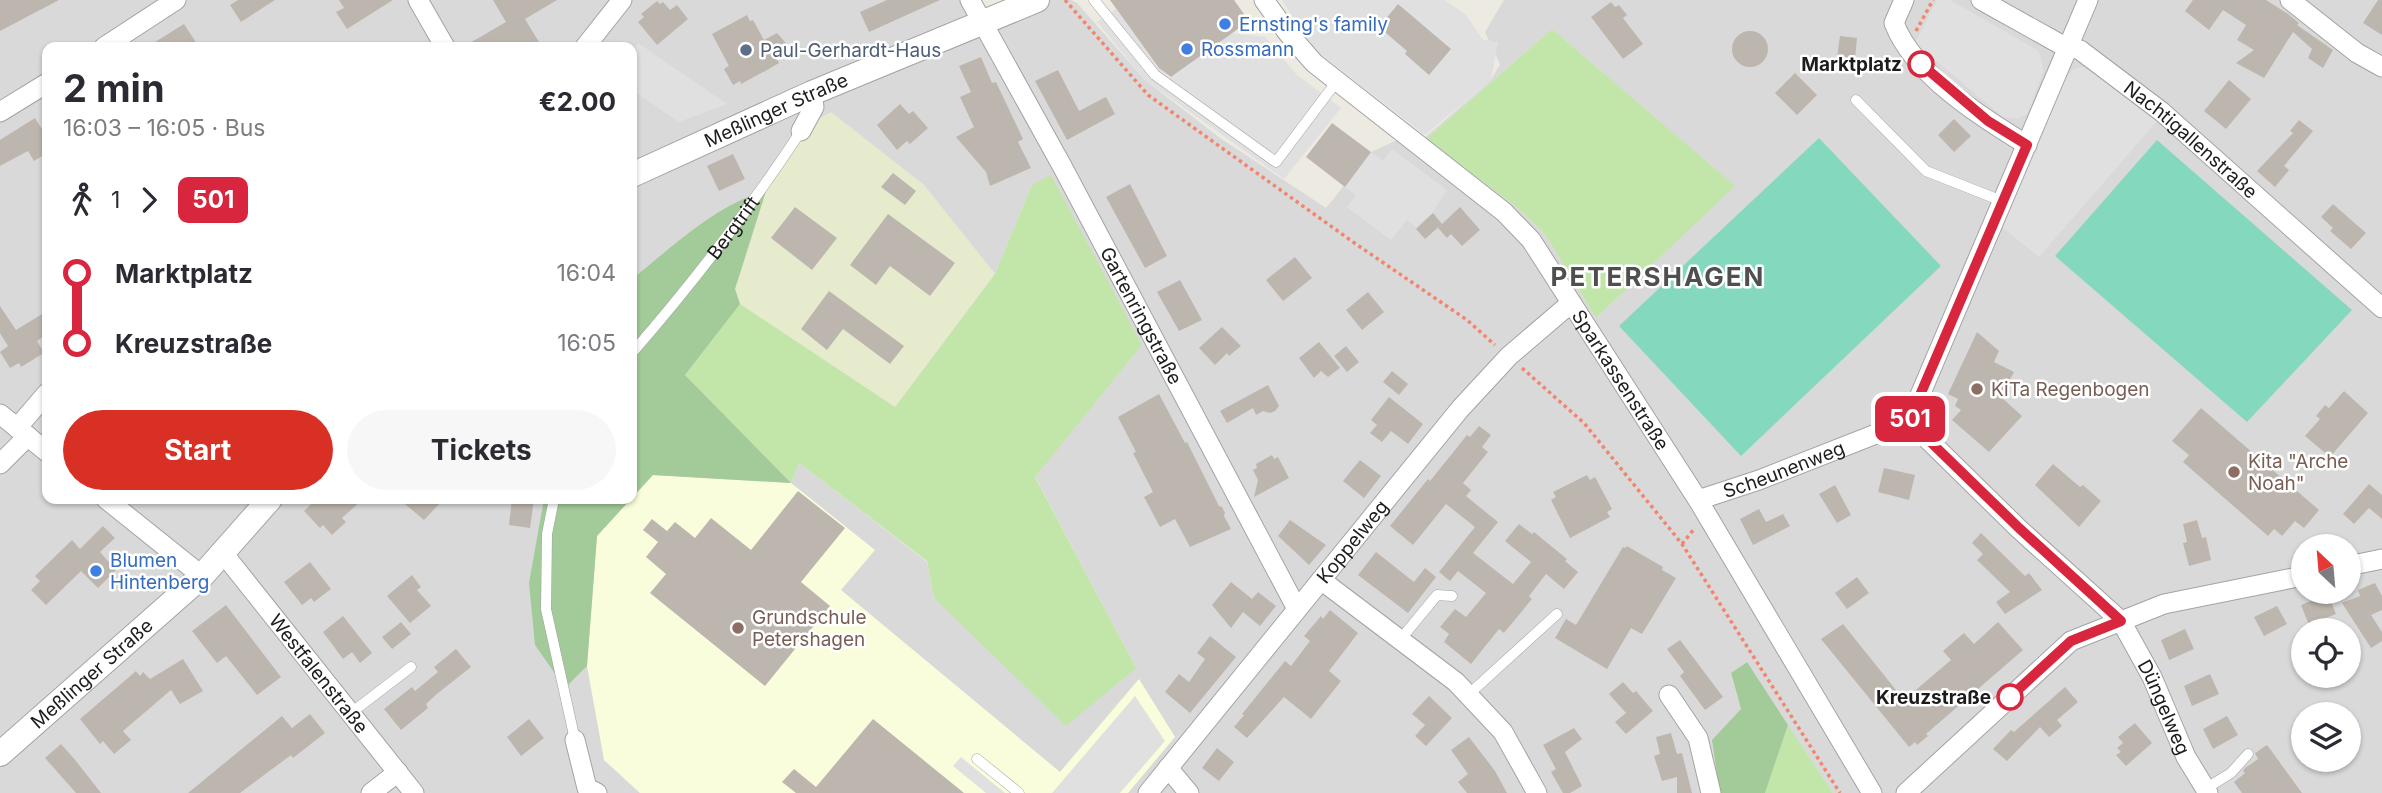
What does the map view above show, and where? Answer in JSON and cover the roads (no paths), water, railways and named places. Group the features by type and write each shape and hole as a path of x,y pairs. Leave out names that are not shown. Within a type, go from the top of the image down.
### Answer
{"street":[{"path":"418,0 442,42"},
{"path":"589,42 622,0"},
{"name":"Gartenringstraße","path":"970,0 1297,609"},
{"name":"Meßlinger Straße","path":"637,174 812,93 1037,0"},
{"name":"Sparkassenstraße","path":"1264,0 1314,63 1504,212 1531,240 1698,500 1872,793"},
{"path":"1904,0 1894,23 1901,41 1921,64 1953,93 1988,121 2027,145"},
{"name":"Nachtigallenstraße","path":"1981,0 2058,43 2080,50 2162,112 2378,297"},
{"path":"2088,0 1909,421 2019,528 2121,621"},
{"path":"2290,0 2357,52 2382,67"},
{"path":"111,42 165,3"},
{"path":"0,112 42,86"},
{"name":"Bergtrift","path":"801,131 814,107 812,93"},
{"name":"Koppelweg","path":"1148,793 1460,409 1508,356 1571,303"},
{"path":"0,464 42,401"},
{"path":"0,414 42,448"},
{"name":"Scheunenweg","path":"1698,500 1759,480 1909,421"},
{"path":"112,504 202,576"},
{"name":"Meßlinger Straße","path":"0,754 202,576 266,504"},
{"name":"Westfalenstraße","path":"223,553 414,793"},
{"path":"2361,563 2382,559"},
{"path":"1906,793 2071,641 2164,604 2291,578"},
{"path":"1321,580 1456,682 1503,732 1537,793"},
{"name":"Düngelweg","path":"2121,621 2152,677 2186,757 2206,791"},
{"path":"1669,695 1698,738 1711,793"},
{"path":"575,740 588,791"},
{"path":"1168,768 1189,793"},
{"path":"371,793 398,772"}],"lane":[{"path":"1094,0 1155,75 1276,162 1337,80"},
{"path":"1856,100 1926,171 2002,201"},
{"name":"Bergtrift","path":"637,347 675,304 755,200 801,131"},
{"path":"553,504 547,534 546,609 575,740"},
{"path":"1400,640 1437,595 1452,596"},
{"path":"1468,695 1557,614"},
{"path":"351,713 411,667"},
{"path":"2206,791 2231,773 2248,754"},
{"path":"978,759 1019,793"}],"place":[{"name":"Ernsting's family","path":"1225,24"},
{"name":"Rossmann","path":"1187,49"},
{"name":"Paul-Gerhardt-Haus","path":"746,50"},
{"name":"Marktplatz","path":"1921,64"},
{"name":"KiTa Regenbogen","path":"1977,389"},
{"name":"Kita \"Arche Noah\"","path":"2234,472"},
{"name":"Blumen Hintenberg","path":"96,571"},
{"name":"Grundschule Petershagen","path":"738,628"},
{"name":"Kreuzstraße","path":"2010,697"}],"district":[{"name":"PETERSHAGEN","path":"1658,277"}]}
